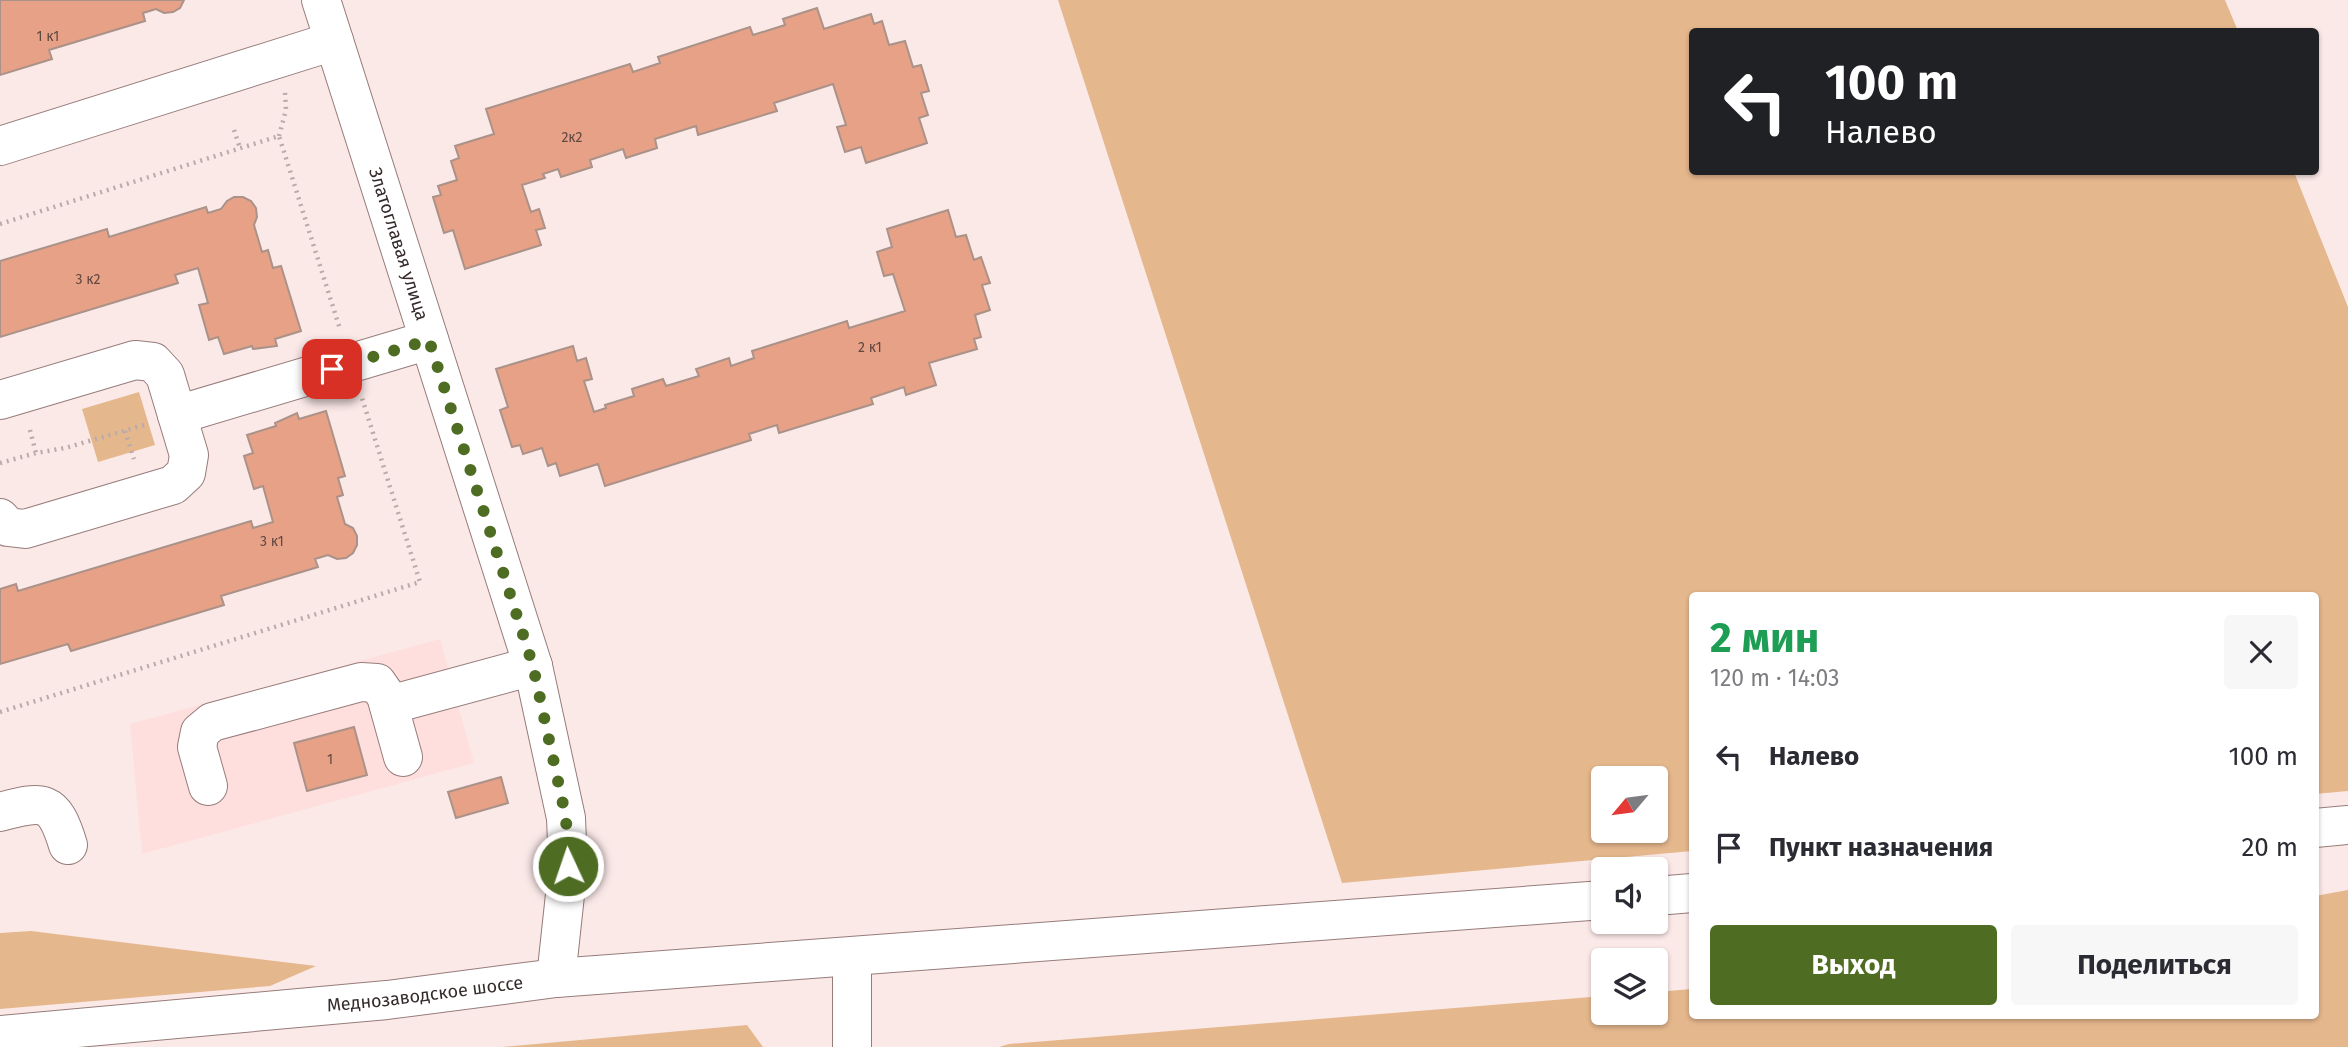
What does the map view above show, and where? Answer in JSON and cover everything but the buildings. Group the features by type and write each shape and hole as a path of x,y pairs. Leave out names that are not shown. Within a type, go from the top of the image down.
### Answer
{"street":[{"name":"Златоглавая улица","path":"321,0 533,666 566,818 568,866 556,978"},
{"path":"0,146 334,41"},
{"path":"177,415 429,340"},
{"path":"0,400 135,360 153,362 165,375 189,455 186,473 173,485 25,529 8,527 0,519"},
{"path":"389,705 533,666"},
{"path":"208,786 197,747 200,732 212,722 360,681 377,683 386,695 403,757"},
{"path":"0,811 29,804 48,807 61,821 68,845"},
{"path":"2319,828 2348,825"},
{"path":"1668,895 1689,894"},
{"name":"Меднозаводское шоссе","path":"0,1035 387,1000 556,978 1591,901"},
{"path":"852,958 852,1047"}],"path":[{"path":"234,130 240,148"},
{"path":"0,463 36,453 65,449 177,415"}],"shaded area":[{"path":"1058,0 2225,0 2237,28 1689,28 1689,175 2295,175 2348,307 2348,791 2319,794 2319,592 1689,592 1689,851 1591,857 1591,860 1342,883"},
{"path":"139,392 155,445 98,462 82,409"},
{"path":"440,639 474,763 142,854 130,724"},
{"path":"2348,890 2348,1047 999,1047 1009,1044 1591,997 1591,1025 1668,1025 1668,991 1689,989 1689,1019 2319,1019 2319,895"},
{"path":"31,931 316,966 270,986 0,1009 0,933"},
{"path":"747,1025 763,1047 502,1047"}],"route":[{"path":"332,369 429,340 533,666 566,818 568,866"}]}
